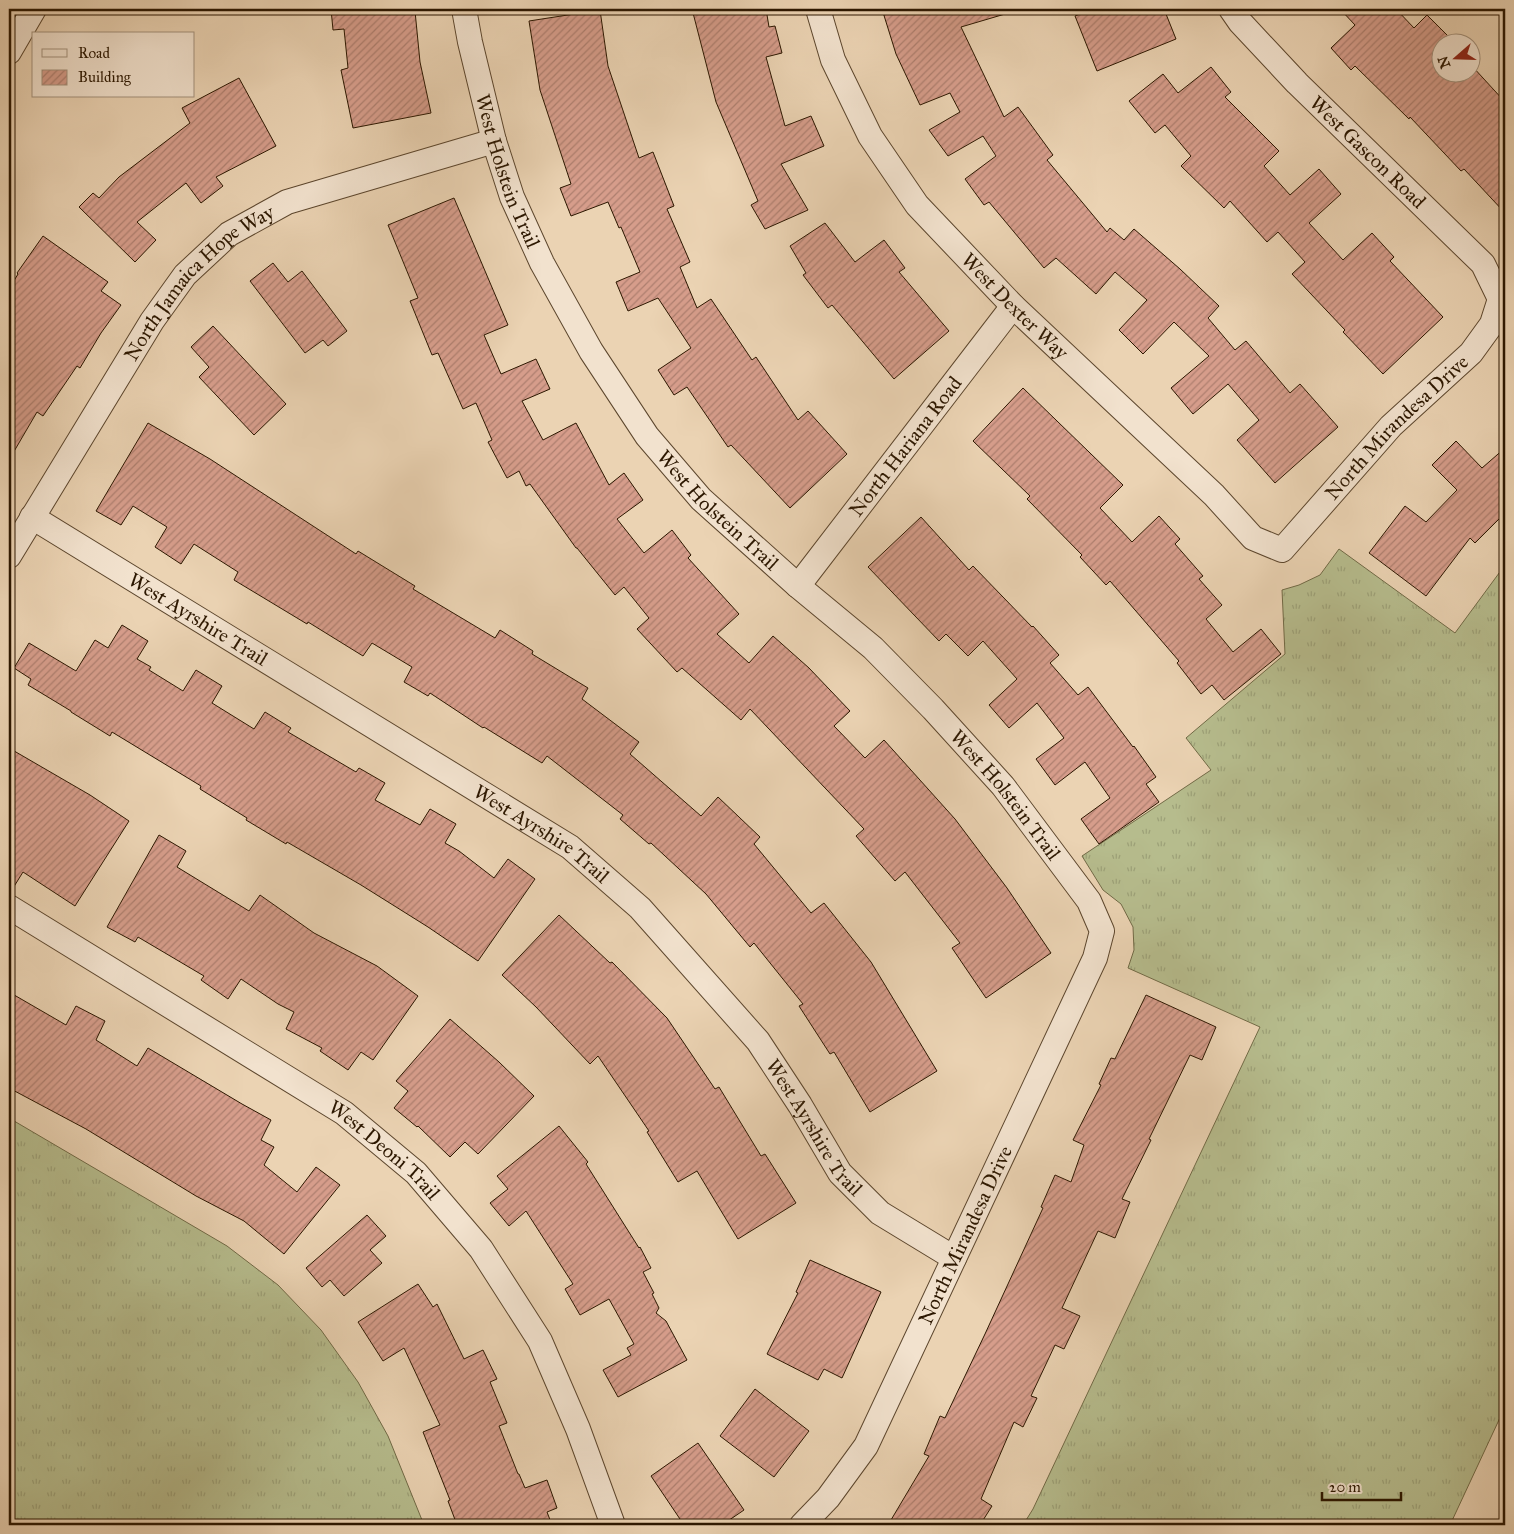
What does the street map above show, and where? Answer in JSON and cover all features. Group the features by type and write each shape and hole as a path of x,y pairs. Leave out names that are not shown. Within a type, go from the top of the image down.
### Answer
{"street":[{"path":"9,52 34,9"},
{"name":"West Holstein Trail","path":"464,9 494,142 512,197 542,263 591,351 647,436 701,499 798,586 873,648 933,709 1003,786 1089,901 1102,931"},
{"name":"West Dexter Way","path":"818,9 833,60 870,136 918,205 1013,306 1214,495 1253,538 1282,550"},
{"name":"West Gascon Road","path":"1231,9 1240,22 1297,83 1483,264 1500,299"},
{"name":"North Jamaica Hope Way","path":"9,556 152,321 185,274 229,234 287,202 494,142"},
{"name":"North Mirandesa Drive","path":"1282,550 1304,528 1391,426 1471,353 1492,324 1500,299"},
{"name":"North Hariana Road","path":"798,586 1013,306"},
{"name":"West Ayrshire Trail","path":"32,517 570,847 640,908 758,1041 800,1105 840,1173 880,1213 954,1258"},
{"name":"West Deoni Trail","path":"9,907 344,1113 416,1174 481,1249 540,1341 578,1429 613,1525"},
{"name":"North Mirandesa Drive","path":"802,1525 828,1498 866,1446 1095,958 1102,931"}],"green space":[{"path":"1339,549 1455,633 1505,565 1505,1407 1450,1525 1023,1525 1033,1509 1260,1027 1128,968 1134,950 1133,927 1121,904 1103,890 1082,856 1211,770 1186,738 1285,654 1282,590 1299,585 1320,575"},
{"path":"9,1118 227,1246 278,1285 321,1330 358,1382 388,1436 424,1525 9,1525"}],"building":[{"path":"331,9 394,9 395,13 415,11 420,62 431,113 353,128 341,70 348,68 344,29 333,30"},
{"path":"692,9 766,9 769,27 775,26 782,53 766,57 785,126 811,116 824,146 781,164 808,210 765,229 751,205 758,201 716,102"},
{"path":"882,9 1005,9 1005,14 961,27 1004,117 1018,107 1053,155 1047,160 1107,232 1110,228 1124,240 1134,229 1219,306 1208,318 1235,350 1246,341 1290,393 1300,384 1338,427 1275,483 1237,440 1259,420 1228,384 1193,414 1171,388 1209,356 1174,322 1143,354 1119,330 1147,300 1115,272 1096,294 1056,258 1044,268 989,202 984,205 965,179 996,156 983,136 948,156 929,130 960,112 950,93 920,105 896,54"},
{"path":"1093,9 1164,9 1176,39 1097,71 1075,16"},
{"path":"1340,9 1396,9 1414,28 1427,15 1444,32 1432,32 1432,82 1482,82 1482,77 1505,102 1505,213 1464,169 1461,171 1410,117 1409,119 1355,66 1351,70 1331,48 1355,25"},
{"path":"600,10 608,66 639,158 653,152 674,206 667,209 690,262 680,267 697,308 711,299 752,360 756,357 798,420 808,411 847,454 790,508 731,445 728,447 687,387 674,395 658,370 691,348 658,298 628,311 616,282 640,272 608,202 571,216 560,188 571,184 540,90 529,21"},
{"path":"1211,67 1231,92 1225,97 1279,151 1264,166 1290,195 1319,169 1341,194 1309,223 1343,260 1372,233 1394,257 1390,261 1443,317 1383,374 1343,332 1345,330 1292,274 1305,262 1278,232 1267,242 1230,201 1224,208 1181,166 1191,156 1165,125 1155,133 1129,101 1163,74 1178,93"},
{"path":"239,78 276,146 216,177 223,186 201,203 186,183 137,222 156,240 135,262 79,207 93,193 99,198 119,177 190,123 182,108"},
{"path":"454,198 508,325 484,335 501,374 536,359 550,389 522,401 543,440 576,423 609,485 624,473 643,500 617,519 644,553 672,530 691,555 688,558 739,614 717,634 749,663 773,636 809,668 850,711 834,726 865,758 884,740 955,819 1007,888 1051,953 986,998 952,948 960,943 905,872 895,881 856,836 864,829 750,709 741,720 682,668 677,672 637,629 649,618 624,587 615,595 576,548 530,484 526,486 519,471 507,478 488,442 492,440 476,403 463,409 438,353 432,355 410,301 418,298 388,225"},
{"path":"825,223 855,262 884,240 905,268 899,272 949,331 894,379 832,305 828,308 803,275 806,273 790,246"},
{"path":"43,236 108,282 101,291 121,305 80,368 77,366 43,416 37,412 9,460 9,289 17,273"},
{"path":"273,263 288,282 302,271 347,331 328,346 323,340 305,353 250,281"},
{"path":"213,326 286,404 254,435 199,377 209,367 191,347"},
{"path":"1023,388 1123,485 1100,508 1132,542 1159,516 1180,539 1175,544 1203,576 1199,579 1222,605 1206,619 1233,652 1261,629 1281,654 1224,700 1212,685 1201,694 1177,663 1179,661 1110,581 1106,585 1080,557 1082,555 1027,499 1030,496 973,441"},
{"path":"148,423 210,459 356,554 358,551 415,586 413,589 495,638 500,630 533,651 532,654 588,688 582,699 639,742 630,754 701,816 718,797 760,837 754,844 811,913 824,903 871,962 937,1071 870,1112 834,1052 830,1054 799,1006 803,1004 754,943 750,947 706,894 651,843 649,844 620,819 623,815 547,756 542,763 483,728 430,693 428,696 404,682 412,667 372,643 363,656 234,580 238,572 194,544 181,564 155,547 167,527 133,506 121,525 96,511"},
{"path":"1456,441 1482,468 1505,448 1505,513 1475,543 1470,538 1426,596 1369,553 1405,506 1426,522 1457,490 1432,465"},
{"path":"921,517 969,570 973,566 1033,626 1059,655 1050,663 1078,695 1088,687 1156,777 1146,784 1159,802 1099,844 1081,819 1110,798 1085,762 1055,785 1036,759 1064,738 1037,703 1009,728 989,705 1017,679 983,641 968,656 946,634 939,641 868,567"},
{"path":"122,625 148,641 137,659 151,667 149,670 183,691 196,670 222,686 212,703 254,729 265,712 291,728 288,732 356,772 359,768 385,783 375,800 420,825 430,809 456,824 445,843 459,851 494,878 508,859 535,879 478,961 361,885 246,820 247,818 200,789 201,786 112,732 110,736 28,685 31,679 14,668 29,643 76,671 95,640 108,648"},
{"path":"9,748 90,795 129,821 75,906 23,872 9,893"},
{"path":"159,835 186,851 177,867 249,911 260,895 314,933 377,966 418,996 373,1060 361,1052 348,1070 320,1051 322,1048 286,1029 294,1012 278,1004 241,979 228,999 201,980 204,976 138,937 135,942 107,927"},
{"path":"559,915 610,963 612,962 667,1018 715,1089 719,1087 761,1156 765,1154 796,1203 738,1239 697,1171 678,1182 647,1132 649,1131 598,1056 590,1064 536,1007 502,975"},
{"path":"9,992 66,1025 76,1006 105,1021 96,1040 137,1066 148,1048 271,1120 261,1140 274,1147 264,1165 297,1192 316,1167 340,1185 284,1254 244,1221 196,1196 86,1129 9,1088"},
{"path":"1146,995 1216,1027 1202,1060 1190,1055 1149,1139 1151,1140 1122,1199 1130,1202 1115,1238 1098,1231 1062,1308 1080,1316 1064,1349 1055,1345 1031,1396 1037,1398 1023,1427 1014,1422 981,1499 992,1506 980,1525 888,1525 929,1456 924,1454 940,1416 945,1418 1043,1208 1041,1207 1055,1175 1071,1182 1084,1145 1073,1140 1101,1085 1099,1084 1111,1058 1115,1059"},
{"path":"450,1019 534,1096 478,1154 465,1142 450,1157 418,1126 394,1108 408,1091 396,1081"},
{"path":"559,1126 588,1162 586,1164 640,1247 651,1268 643,1272 654,1293 652,1294 659,1308 656,1313 666,1321 687,1360 618,1397 603,1370 631,1355 627,1348 634,1344 609,1299 580,1315 565,1289 573,1284 526,1211 509,1226 490,1203 508,1189 497,1176"},
{"path":"367,1215 386,1236 370,1250 382,1263 344,1296 330,1280 322,1287 306,1268"},
{"path":"810,1260 881,1292 842,1378 824,1369 818,1380 767,1354 798,1293 796,1292"},
{"path":"418,1284 433,1307 437,1304 464,1359 483,1350 497,1379 490,1382 507,1423 499,1426 525,1488 547,1480 557,1508 547,1512 552,1525 457,1525 448,1501 450,1500 423,1432 440,1425 404,1348 383,1361 358,1322"},
{"path":"755,1389 809,1431 774,1477 720,1436"},
{"path":"698,1443 744,1510 722,1525 684,1525 651,1476"}]}
